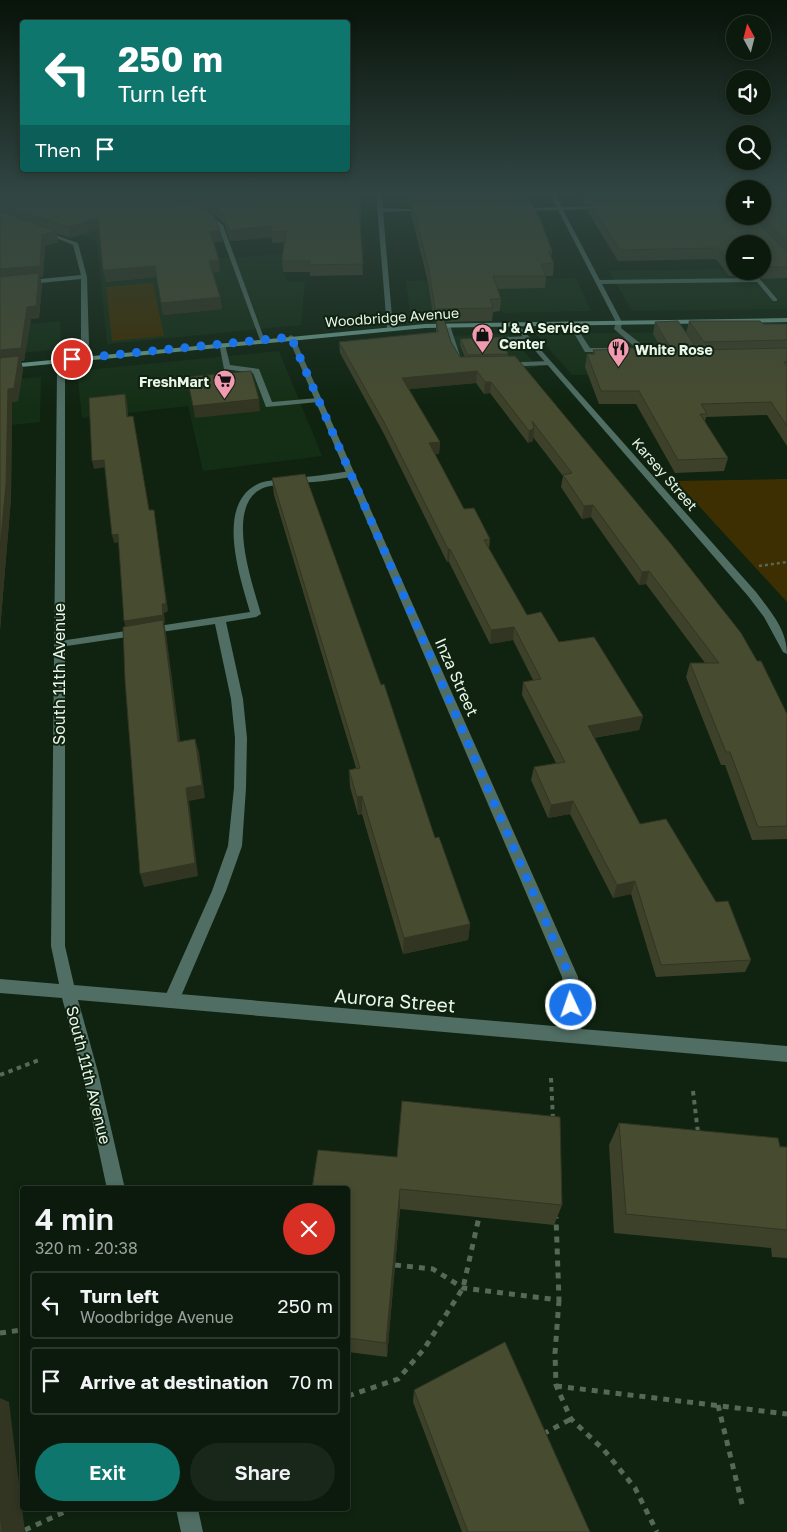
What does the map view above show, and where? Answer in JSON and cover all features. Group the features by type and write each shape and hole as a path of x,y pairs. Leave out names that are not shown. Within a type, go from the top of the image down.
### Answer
{"main road":[{"name":"Woodbridge Avenue","path":"0,367 390,328 514,323 787,320"}],"street":[{"name":"South 11th Avenue","path":"81,264 84,278 85,345 61,371 58,946 68,992 90,1072 115,1186"},
{"path":"235,264 263,340"},
{"path":"385,264 390,328"},
{"path":"589,264 619,322 617,329 651,355"},
{"path":"0,285 84,278"},
{"path":"598,282 759,280 775,300"},
{"path":"774,320 782,330"},
{"path":"674,322 679,331"},
{"name":"Karsey Street","path":"514,323 752,594 769,616 787,650"},
{"path":"571,323 588,350 643,350"},
{"path":"447,325 460,362 471,366"},
{"name":"Inza Street","path":"291,337 570,977 573,1035"},
{"path":"480,340 527,338"},
{"path":"452,341 462,341"},
{"path":"221,344 226,367 256,371 269,405 318,400"},
{"path":"495,365 548,363"},
{"path":"60,644 256,614 238,542 239,518 246,498 253,489 263,485 351,474"},
{"path":"171,1002 219,891 235,846 240,788 241,738 236,699 220,620"},
{"name":"Aurora Street","path":"0,986 787,1054"},
{"path":"187,1511 192,1532"}],"path":[{"path":"0,1075 39,1060"},
{"path":"551,1078 553,1126"},
{"path":"693,1091 698,1136"},
{"path":"556,1213 559,1300 555,1353 556,1386 571,1419 604,1450 635,1488 656,1532"},
{"path":"350,1395 398,1379 424,1349 463,1288 479,1217"},
{"path":"395,1265 433,1269 463,1288 559,1300"},
{"path":"0,1333 20,1330"},
{"path":"556,1386 787,1414"},
{"path":"718,1405 743,1508"},
{"path":"535,1439 571,1419"},
{"path":"25,1530 67,1511"}],"shaded area":[{"path":"99,264 283,264 282,271 288,282 305,282 301,325 107,344"},
{"path":"775,268 787,282 787,309 632,311 609,271 726,269 726,280 771,280 771,269"},
{"path":"576,278 591,311 502,313 492,279"},
{"path":"449,280 436,313 410,315 406,281"},
{"path":"153,283 164,336 112,341 106,287"},
{"path":"60,321 61,349 0,355 0,327"},
{"path":"762,331 787,372 572,375 536,334"},
{"path":"508,334 538,367 436,379 410,338"},
{"path":"279,351 322,456 203,471 188,406 82,418 77,371"},
{"path":"41,377 40,422 0,426 0,381"},
{"path":"787,479 787,602 676,481"}],"building":[{"path":"0,264 40,264 40,266 0,269"},
{"path":"102,264 210,264 220,297 161,303 155,266 103,270"},
{"path":"428,264 541,264 546,276 493,276 501,299 490,299 493,308 435,309"},
{"path":"771,264 787,264 787,267 771,267"},
{"path":"39,273 36,306 27,307 21,348 0,350 0,277"},
{"path":"436,319 444,319 451,342 460,357 515,356 671,544 741,633 757,661 761,661 787,714 787,826 758,827 730,752 726,752 690,663 719,663 649,571 642,572 593,505 584,506 563,475 572,473 532,421 534,428 529,431 491,382 485,382 477,371 402,378 440,442 429,443 464,509 474,508 490,539 484,540 527,615 541,612 559,642 594,637 643,716 588,726 640,824 666,819 716,902 728,901 751,960 661,965 635,881 617,885 573,801 551,805 534,767 565,762 523,682 541,679 514,627 491,630 384,422 339,342 438,332"},
{"path":"678,321 698,350 787,348 787,362 784,362 787,366 787,426 771,402 701,404 707,414 700,414 728,458 678,460 639,391 601,391 587,354 595,354 593,350 655,348 667,355 675,355 676,350 668,344 655,322"},
{"path":"689,321 760,321 763,324 786,324 787,340 704,342"},
{"path":"500,337 508,354 468,355 460,339"},
{"path":"19,356 14,388 8,389 6,484 0,549 0,358"},
{"path":"251,371 259,399 193,406 187,377"},
{"path":"125,394 127,417 133,416 149,510 154,510 166,602 162,604 163,615 124,621 118,534 112,535 104,460 92,461 89,398"},
{"path":"305,474 381,685 384,684 435,838 439,837 470,924 404,938 362,796 357,797 349,770 360,768 272,478"},
{"path":"163,620 178,742 195,739 202,785 186,788 195,863 140,874 125,680 123,627"},
{"path":"402,1101 560,1117 562,1205 400,1189 386,1343 350,1338 350,1186 312,1186 318,1150 397,1157"},
{"path":"619,1123 778,1138 780,1147 787,1147 787,1230 626,1214"},
{"path":"505,1342 590,1532 468,1532 414,1390"},
{"path":"0,1511 2,1532 0,1532"}],"place":[{"name":"J & A Service Center","path":"483,354"},
{"name":"White Rose","path":"619,368"},
{"name":"FreshMart","path":"225,400"}],"route":[{"path":"72,359 291,337 570,977 571,1005"}]}
